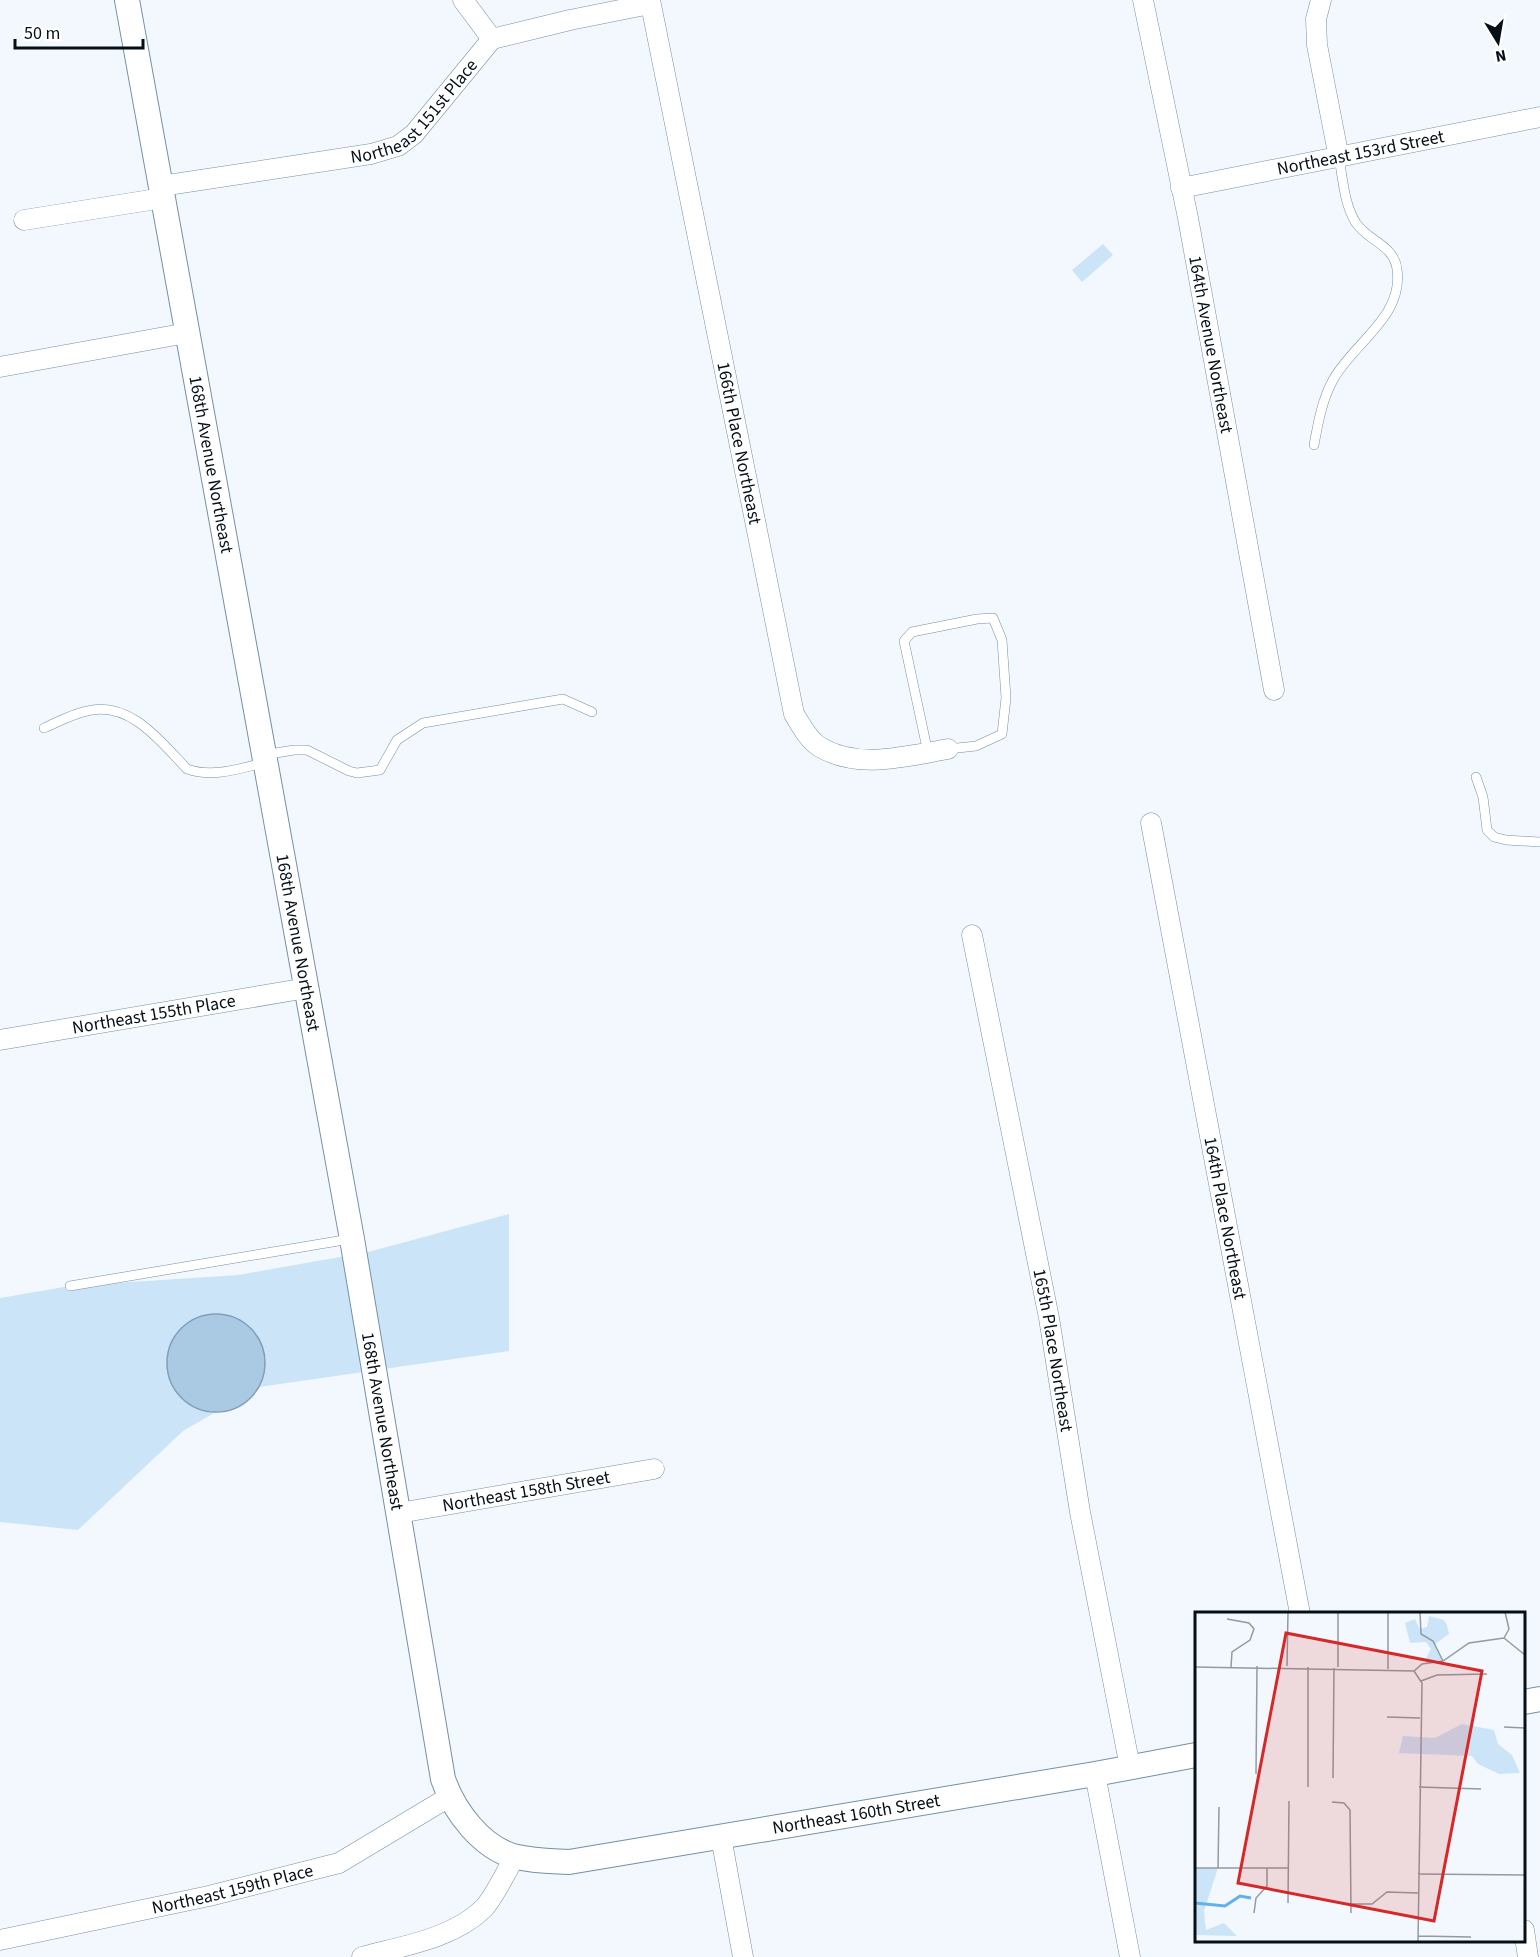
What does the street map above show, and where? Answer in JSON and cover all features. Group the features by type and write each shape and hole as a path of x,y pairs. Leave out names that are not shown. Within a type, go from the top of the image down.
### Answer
{"street":[{"name":"168th Avenue Northeast","path":"127,0 352,1239 443,1779 449,1797 459,1813 484,1841 515,1857"},
{"path":"464,0 492,39"},
{"name":"164th Avenue Northeast","path":"1143,0 1181,188 1274,690"},
{"path":"1321,0 1316,19 1317,45 1339,158"},
{"name":"Northeast 151st Place","path":"24,220 371,154 398,146 414,134 492,39 650,2"},
{"name":"166th Place Northeast","path":"650,2 794,714 805,732 819,746 849,758 886,760 948,750"},
{"name":"Northeast 153rd Street","path":"1181,188 1540,117"},
{"path":"0,367 187,333"},
{"name":"164th Place Northeast","path":"1151,823 1300,1612"},
{"name":"165th Place Northeast","path":"972,935 1048,1318 1080,1512 1130,1767"},
{"name":"Northeast 155th Place","path":"0,1040 307,988"},
{"name":"Northeast 158th Street","path":"399,1513 654,1469"},
{"path":"1525,1702 1540,1699"},
{"name":"Northeast 160th Street","path":"515,1857 568,1862 1195,1755"},
{"path":"1095,1774 1130,1957"},
{"name":"Northeast 159th Place","path":"0,1940 209,1896 339,1863 449,1797"},
{"path":"721,1837 743,1957"},
{"path":"362,1957 433,1938 464,1923 484,1908 515,1857"},
{"path":"1525,1937 1528,1957"}],"lane":[{"path":"1314,445 1320,412 1333,379 1392,306 1398,288 1397,267 1391,252 1358,226 1349,212 1339,158"},
{"path":"928,753 904,641 912,632 976,619 993,618 1002,640 1006,698 1002,734 976,746 948,750"},
{"path":"44,728 89,710 106,709 119,711 141,724 187,769 197,772 212,774 294,750 308,750 357,773 380,770 397,740 423,723 563,699 592,712"},
{"path":"1476,777 1483,796 1487,830 1494,837 1506,840 1540,842"},
{"path":"70,1286 352,1239"}],"shaded area":[{"path":"1103,244 1113,255 1082,282 1072,270"},
{"path":"509,1214 509,1351 259,1387 183,1431 78,1530 0,1522 0,1298 70,1286 238,1275 368,1252"}],"building":[{"path":"216,1314 235,1318 250,1329 261,1344 265,1363 261,1382 250,1397 235,1408 216,1412 197,1408 182,1397 171,1382 167,1363 171,1344 182,1329 197,1318"}]}
